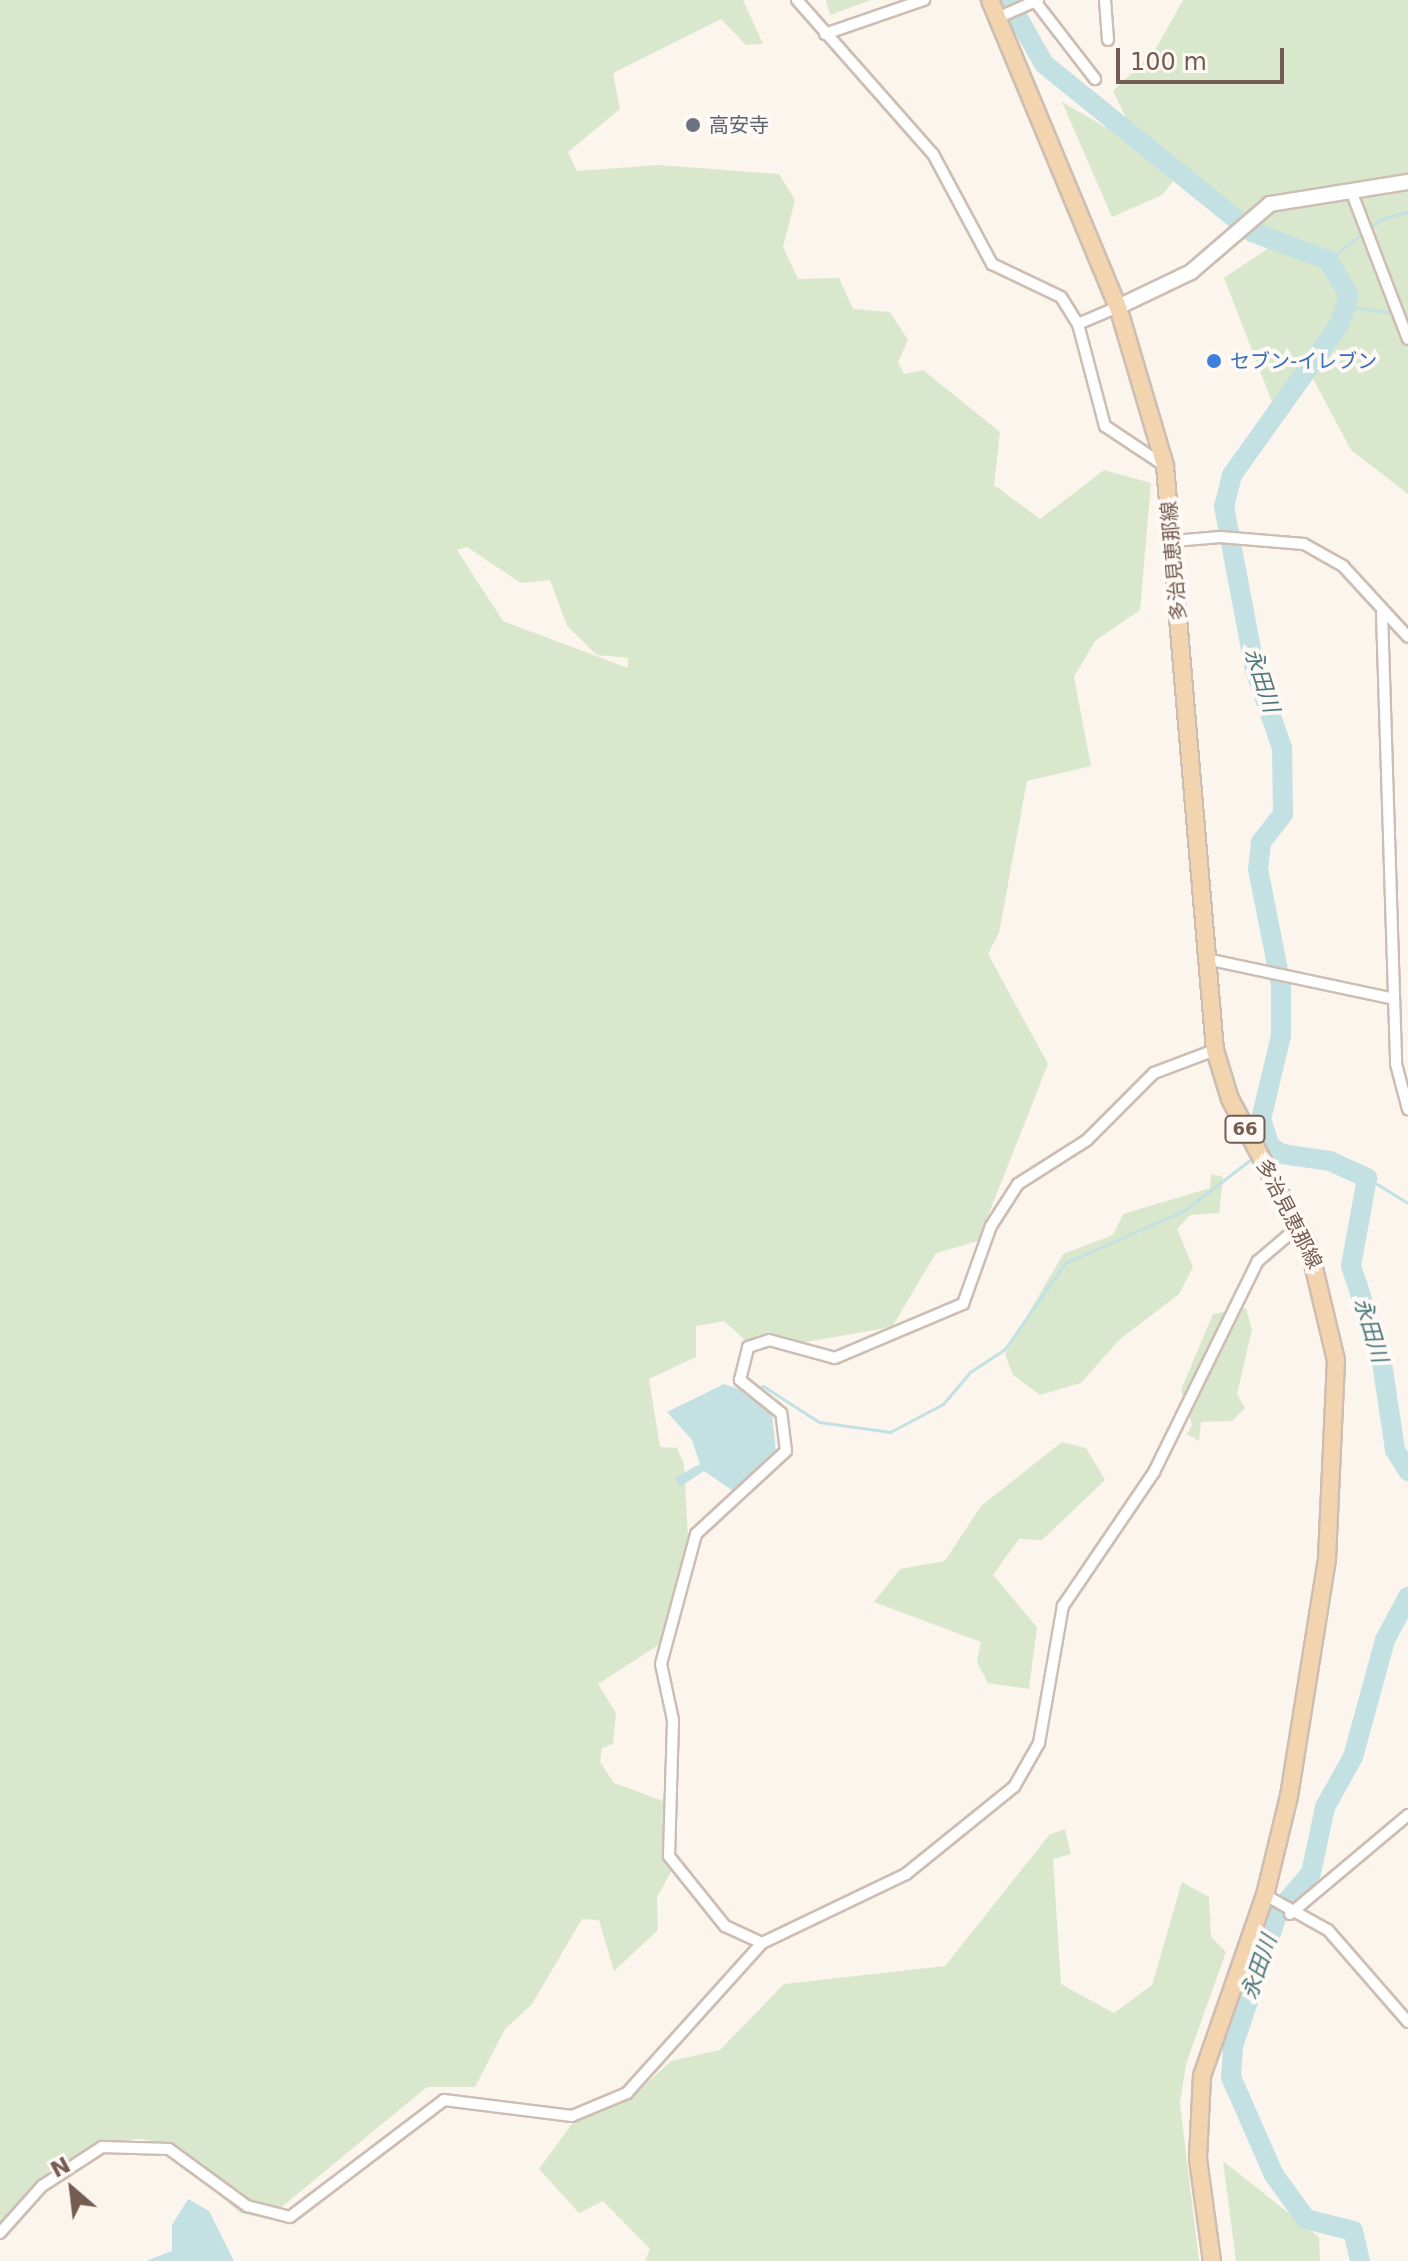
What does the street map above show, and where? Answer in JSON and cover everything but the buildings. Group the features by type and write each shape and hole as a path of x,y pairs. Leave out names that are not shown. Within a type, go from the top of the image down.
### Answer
{"main road":[{"name":"多治見恵那線","path":"990,0 1000,17 1118,307 1165,466 1174,541 1215,1050 1230,1099 1298,1227 1330,1315 1336,1405 1327,1559 1265,1895 1202,2076 1198,2159 1212,2261"}],"street":[{"path":"797,0 933,154 981,253 1006,274 1061,297 1078,324 1105,426 1165,466"},
{"path":"825,34 924,0"},
{"path":"1105,0 1108,40"},
{"path":"1000,17 1034,2 1095,79"},
{"path":"1078,324 1191,272 1252,216 1270,204 1353,196 1408,182"},
{"path":"1353,196 1408,339"},
{"path":"1174,541 1220,537 1249,539 1325,553 1408,637"},
{"path":"1382,613 1396,1064 1408,1109"},
{"path":"1206,959 1394,999"},
{"path":"762,1943 725,1926 669,1856 673,1720 661,1673 696,1534 786,1451 781,1413 740,1380 748,1347 769,1340 835,1358 963,1304 991,1226 1018,1184 1087,1140 1154,1073 1215,1050"},
{"path":"0,2233 42,2186 102,2147 169,2149 247,2206 290,2217 444,2100 546,2115 602,2108 665,2058 762,1943 906,1874 1014,1787 1039,1743 1063,1606 1154,1472 1258,1261 1298,1227"},
{"path":"1290,1914 1408,1815"},
{"path":"1265,1895 1290,1914 1349,1949 1408,2022"}],"green space":[{"path":"0,0 743,0 763,44 746,45 721,19 613,73 620,109 568,152 577,171 659,165 779,174 795,200 783,247 798,279 839,278 853,309 890,312 908,340 898,362 904,374 923,370 1000,432 994,485 1040,519 1104,470 1151,483 1140,610 1095,641 1074,677 1091,766 1027,781 999,933 988,954 1048,1064 978,1241 936,1253 892,1327 772,1348 747,1342 724,1321 696,1326 696,1357 649,1379 660,1447 677,1448 684,1464 688,1538 677,1605 663,1642 598,1684 616,1713 613,1744 602,1748 600,1762 614,1783 663,1801 664,1850 672,1870 657,1897 658,1930 614,1971 599,1920 582,1919 532,2004 505,2029 475,2087 427,2087 267,2219 240,2213 159,2142 141,2139 113,2141 53,2167 0,2226","holes":["467,547 521,583 550,580 567,626 597,655 628,658 628,668 503,621 457,550"]},
{"path":"826,0 871,0 830,15"},
{"path":"1183,0 1408,0 1408,494 1351,450 1308,369 1276,412 1224,278 1267,249 1179,174 1162,195 1112,217 1062,102 1161,159 1135,136 1113,91 1154,52"},
{"path":"1211,1174 1223,1177 1219,1213 1190,1215 1177,1229 1193,1267 1179,1294 1119,1340 1081,1383 1040,1395 1013,1375 1005,1354 1063,1254 1113,1235 1123,1214 1210,1188"},
{"path":"1246,1308 1252,1329 1237,1394 1245,1408 1232,1421 1201,1422 1199,1441 1187,1434 1192,1425 1181,1390 1213,1314"},
{"path":"1062,1442 1086,1448 1105,1480 1042,1540 1019,1539 993,1575 1037,1627 1029,1689 988,1683 977,1662 981,1642 874,1602 900,1569 945,1561 981,1506"},
{"path":"1065,1829 1071,1854 1053,1859 1061,1984 1114,2013 1152,1985 1182,1882 1209,1897 1211,1937 1226,1952 1186,2064 1180,2103 1199,2261 645,2261 650,2249 603,2201 579,2213 539,2169 574,2121 633,2096 671,2061 720,2050 784,1984 945,1966 1050,1834"},
{"path":"1223,2161 1319,2237 1320,2261 1236,2261"}],"water":[{"path":"724,1384 753,1394 772,1414 776,1452 733,1491 704,1471 680,1487 674,1478 700,1464 692,1440 667,1412"},
{"path":"188,2199 209,2211 234,2261 146,2261 172,2251 172,2225"}],"waterway":[{"name":"永田川","path":"1008,0 1044,64 1252,232 1328,260 1349,295 1339,325 1232,475 1224,506 1255,670 1282,748 1283,814 1261,842 1258,869 1281,985 1281,1036 1261,1119 1270,1146 1282,1154 1330,1161 1367,1178 1351,1266 1381,1356 1395,1450 1408,1471"},
{"path":"1328,260 1381,219 1408,212"},
{"path":"1350,307 1408,315"},
{"path":"758,1390 763,1386 819,1422 890,1432 943,1404 970,1372 1005,1349 1065,1263 1185,1210 1255,1156"},
{"path":"1367,1178 1408,1203"},
{"name":"永田川","path":"1360,2261 1353,2231 1306,2219 1274,2175 1231,2077 1233,2046 1278,1912 1311,1873 1325,1807 1353,1757 1385,1640 1408,1597"}],"place":[{"name":"高安寺","path":"693,125"},
{"name":"セブン-イレブン","path":"1214,361"}]}
